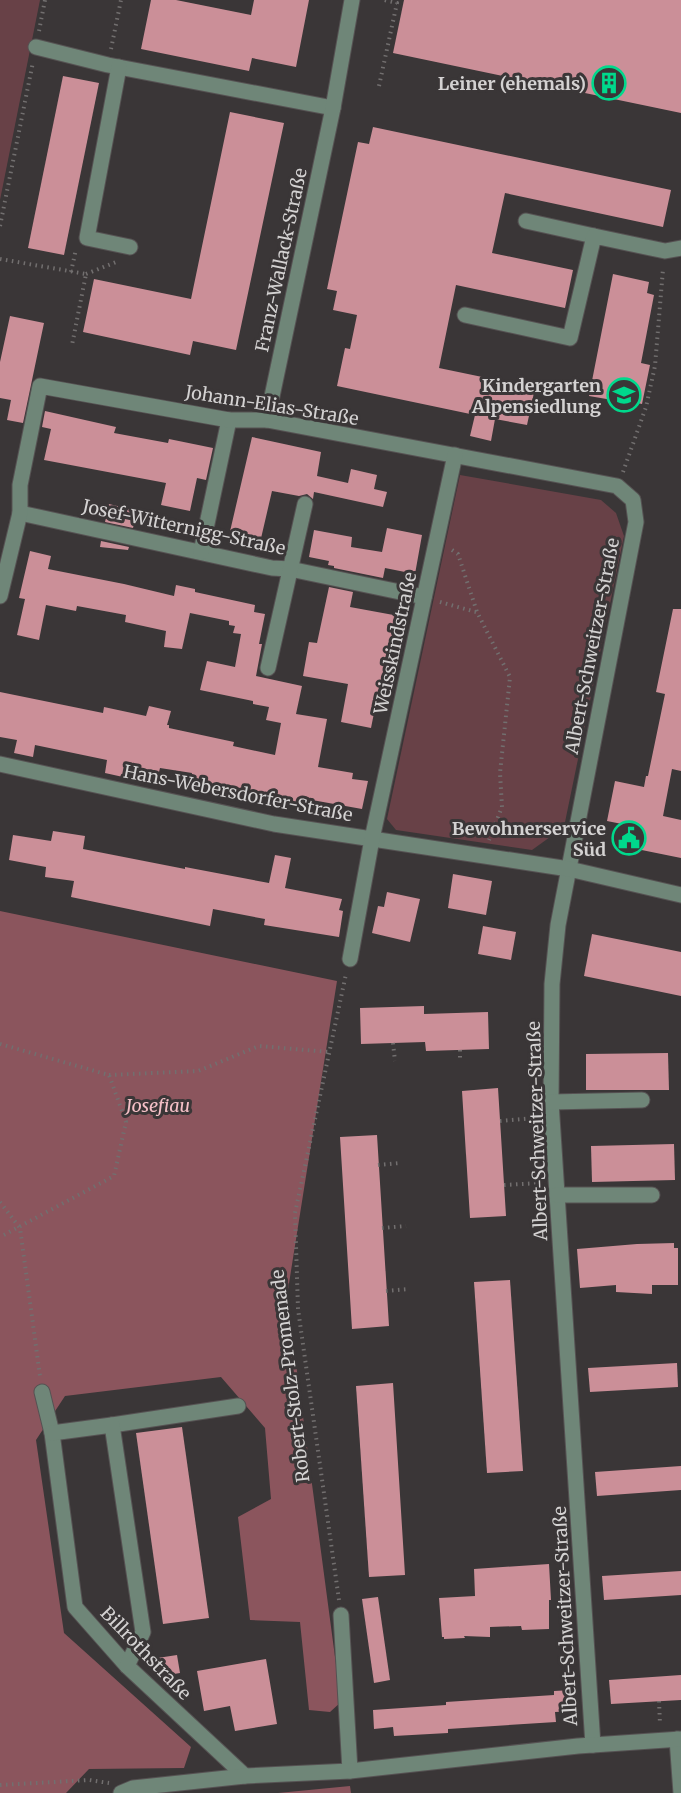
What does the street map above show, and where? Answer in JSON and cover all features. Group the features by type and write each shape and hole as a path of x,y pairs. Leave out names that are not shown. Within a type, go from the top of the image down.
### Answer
{"street":[{"name":"Franz-Wallack-Straße","path":"267,420 333,108 352,0"},
{"path":"36,47 114,66 333,108"},
{"path":"114,66 87,238 130,247"},
{"path":"526,221 665,251 681,248"},
{"path":"465,315 570,338 594,236"},
{"name":"Johann-Elias-Straße","path":"20,513 20,485 40,386 229,420 267,420 617,486"},
{"path":"201,552 229,420"},
{"name":"Weisskindstraße","path":"372,839 455,456"},
{"name":"Albert-Schweitzer-Straße","path":"593,1745 556,1189 552,1109 552,984 558,925 636,522 633,500 617,486"},
{"path":"268,668 305,504"},
{"path":"0,596 20,513"},
{"name":"Josef-Witternigg-Straße","path":"20,513 272,568 290,569 424,597"},
{"name":"Hans-Webersdorfer-Straße","path":"0,764 274,824 569,869 681,895"},
{"path":"350,959 372,839"},
{"path":"552,1109 642,1100"},
{"path":"556,1189 652,1195"},
{"name":"Billrothstraße","path":"42,1392 52,1433 75,1607 127,1666 244,1776"},
{"path":"52,1433 238,1406"},
{"path":"112,1425 143,1632 127,1666"},
{"path":"341,1615 350,1771"},
{"path":"127,1790 244,1776 350,1771 593,1745 679,1739 681,1793"}],"path":[{"path":"0,226 45,0"},
{"path":"114,66 121,0"},
{"path":"379,86 397,3 384,0"},
{"path":"617,486 646,407 655,366 665,251"},
{"path":"0,259 86,274 72,345"},
{"path":"437,541 458,554 477,612 510,676 500,773 502,807 490,835 486,855"},
{"path":"424,597 477,612"},
{"name":"Robert-Stolz-Promenade","path":"341,1615 298,1309 295,1213 350,959"},
{"path":"393,1043 395,1061"},
{"path":"0,1044 109,1075 198,1071 259,1046 330,1052"},
{"path":"460,1050 460,1060"},
{"path":"0,1237 114,1176 126,1122 109,1075"},
{"path":"500,1121 552,1109"},
{"path":"378,1165 400,1163"},
{"path":"504,1185 556,1189"},
{"path":"0,1202 20,1228 42,1392"},
{"path":"382,1228 406,1226"},
{"path":"387,1292 409,1289"},
{"path":"0,1785 89,1780 127,1790"}],"shaded area":[{"path":"0,0 40,0 0,200"},
{"path":"460,475 601,500 616,513 624,536 564,827 532,850 396,830 387,819"}],"green space":[{"name":"Josefiau","path":"0,911 337,981 287,1296 341,1702 330,1712 309,1710 300,1622 250,1620 238,1517 271,1499 265,1428 221,1377 65,1396 36,1440 64,1633 191,1747 184,1768 89,1769 66,1793 0,1793"},
{"path":"350,1786 351,1793 278,1793"}],"building":[{"path":"151,0 176,0 251,15 254,0 309,0 296,67 252,58 249,71 141,49"},
{"name":"Leiner (ehemals)","path":"404,0 681,0 681,113 393,53"},
{"path":"63,76 99,83 64,255 28,248"},
{"path":"230,112 284,123 236,350 193,341 190,355 83,332 94,279 191,299"},
{"path":"373,127 671,190 663,227 505,193 492,253 573,270 565,308 456,285 439,368 535,388 527,425 495,419 491,441 470,436 475,415 337,386 345,348 350,349 357,315 333,310 337,291 327,289 358,142 369,144"},
{"name":"Kindergarten Alpensiedlung","path":"613,274 649,282 647,293 654,295 641,363 650,365 642,404 589,396"},
{"path":"10,316 44,323 23,423 7,420 11,400 0,398 0,362"},
{"path":"45,411 116,427 114,433 168,443 169,439 213,448 206,480 197,478 190,511 161,505 166,483 44,460 51,429 42,427"},
{"path":"252,437 321,452 317,476 348,483 351,469 377,475 374,489 387,492 383,507 314,492 313,499 307,494 299,496 272,491 259,547 228,540"},
{"path":"109,504 137,511 133,528 105,522"},
{"path":"387,528 422,535 415,574 385,568 383,578 334,568 328,565 329,561 309,557 314,530 352,537 351,547 382,552"},
{"path":"101,541 129,547 128,550 100,547"},
{"path":"30,551 51,556 48,569 174,596 176,585 195,589 195,592 255,605 254,612 265,614 256,676 302,686 296,714 327,719 318,767 353,773 352,779 368,781 362,809 312,800 311,805 220,789 220,792 189,785 192,773 160,768 159,772 126,765 123,777 105,773 107,760 35,745 33,757 14,753 17,740 0,737 0,692 103,713 104,707 146,716 149,706 171,711 167,725 169,728 234,742 233,746 275,755 281,723 266,720 269,707 253,704 253,701 200,690 207,661 235,667 241,634 233,633 235,626 229,625 229,621 190,613 182,649 164,647 166,631 125,622 126,615 77,606 76,611 46,605 39,640 17,635 25,599 19,598"},
{"path":"329,587 353,592 350,607 399,616 396,633 401,634 391,684 385,683 382,699 377,698 371,728 341,722 348,684 303,676 309,642 317,643"},
{"path":"673,609 681,609 681,771 672,769 663,816 681,820 681,858 617,845 622,824 607,821 615,781 644,787 646,776 648,776 665,694 656,692"},
{"path":"53,831 85,836 83,849 269,883 275,855 291,858 285,888 342,899 339,910 343,911 339,937 264,925 265,919 213,909 210,926 71,897 74,881 45,877 46,867 9,860 13,835 51,841"},
{"path":"453,874 492,881 486,915 448,908"},
{"path":"387,892 420,899 410,942 372,933 378,906 384,907"},
{"path":"483,926 516,932 511,960 478,954"},
{"path":"592,934 681,952 681,996 584,976"},
{"path":"424,1006 424,1014 488,1012 489,1049 426,1051 425,1042 361,1044 360,1008"},
{"path":"668,1053 669,1090 586,1090 586,1054"},
{"path":"498,1088 506,1216 470,1218 462,1091"},
{"path":"377,1135 389,1326 352,1329 340,1137"},
{"path":"674,1144 675,1180 592,1182 591,1146"},
{"path":"674,1243 674,1248 678,1248 678,1285 652,1285 652,1294 616,1292 616,1285 580,1288 577,1249"},
{"path":"510,1280 523,1471 487,1473 474,1282"},
{"path":"677,1363 678,1387 590,1392 588,1368"},
{"path":"393,1383 405,1575 369,1577 356,1386"},
{"path":"182,1427 209,1618 163,1624 136,1433"},
{"path":"681,1466 681,1490 597,1496 595,1472"},
{"path":"549,1564 551,1600 549,1600 549,1629 522,1630 521,1626 490,1627 490,1637 464,1636 465,1638 444,1639 442,1637 439,1598 475,1596 474,1569"},
{"path":"681,1571 681,1595 604,1600 602,1576"},
{"path":"378,1597 390,1680 374,1683 362,1599"},
{"path":"177,1655 180,1673 162,1676 151,1659"},
{"path":"266,1659 277,1724 235,1731 230,1706 204,1711 197,1671"},
{"path":"681,1675 681,1700 611,1704 609,1680"},
{"path":"573,1690 575,1711 555,1712 556,1722 448,1729 448,1733 394,1736 393,1727 374,1729 373,1710 446,1705 446,1702 554,1695 554,1691"}],"place":[{"name":"Leiner (ehemals)","path":"609,83"},
{"name":"Kindergarten Alpensiedlung","path":"624,395"},
{"name":"Bewohnerservice Süd","path":"629,838"}]}
